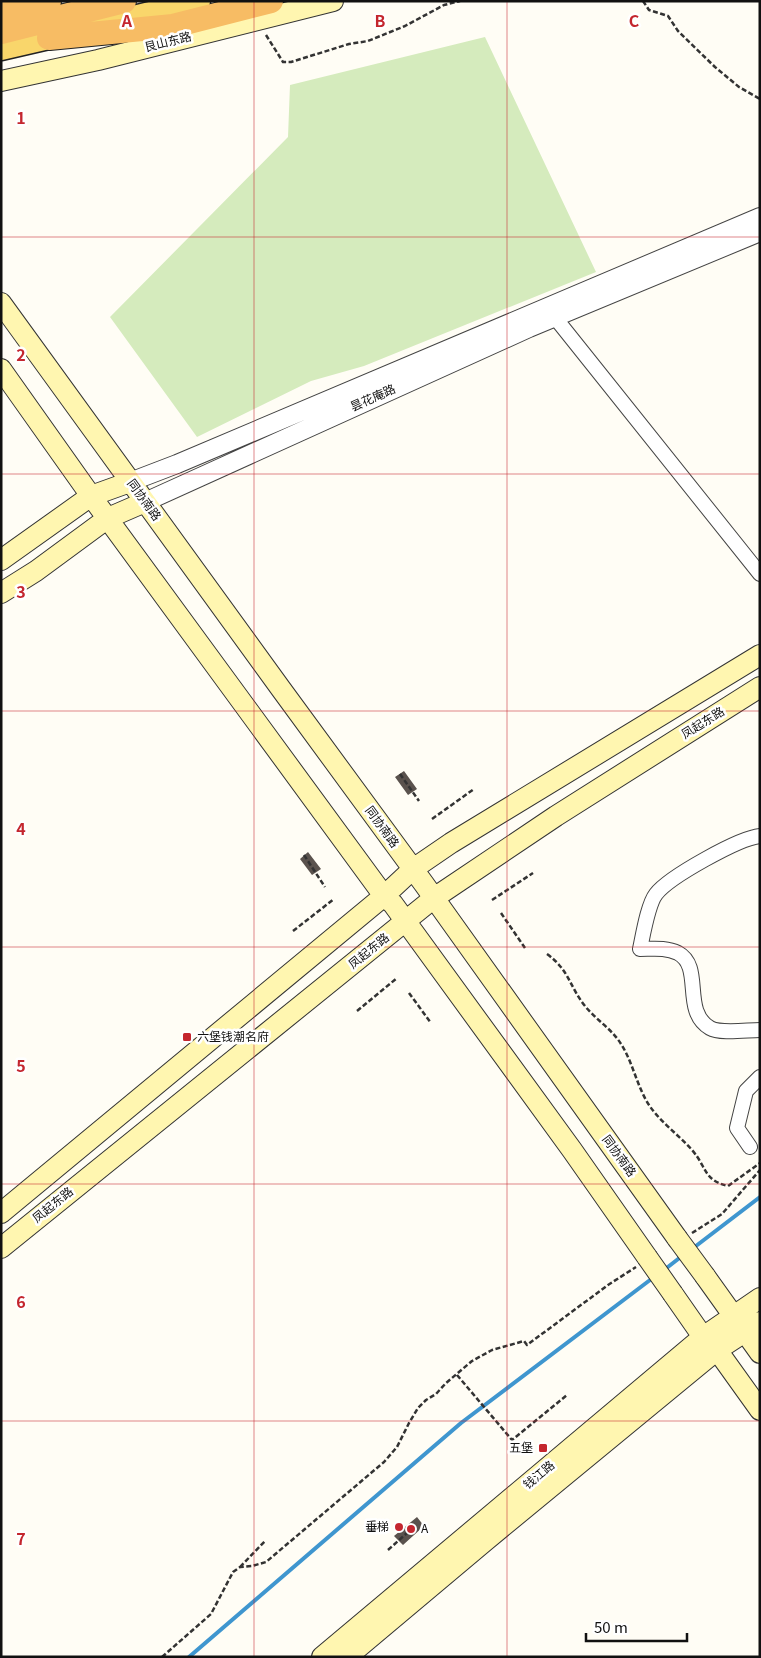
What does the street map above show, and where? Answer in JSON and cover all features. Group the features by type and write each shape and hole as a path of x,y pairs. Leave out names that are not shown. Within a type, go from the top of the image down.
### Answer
{"highway":[{"path":"1,13 48,1"},
{"path":"1,32 124,1"},
{"path":"49,38 173,26 270,1"}],"main road":[{"path":"1,49 199,1"},
{"name":"艮山东路","path":"1,81 98,60 333,1"},
{"name":"同协南路","path":"1,303 434,898 684,1236 705,1276 733,1316 752,1327 760,1353"},
{"path":"1,369 91,496 384,896 406,921 572,1150 644,1261 673,1294 760,1410"},
{"name":"昙花庵路","path":"1,560 91,496 130,482"},
{"name":"昙花庵路","path":"1,593 36,571 108,518 145,502"},
{"path":"1,1213 384,896 413,869 467,833 760,655"},
{"name":"凤起东路","path":"1,1248 434,898 556,816 760,687"},
{"name":"钱江路","path":"347,1657 484,1541 710,1344 733,1316 760,1298"},
{"name":"钱江路","path":"322,1657 710,1344 752,1327"}],"street":[{"name":"昙花庵路","path":"145,502 551,312 760,217"},
{"name":"昙花庵路","path":"130,482 551,312 760,232"},
{"path":"551,312 760,574"},
{"path":"760,836 752,837 720,851 673,880 655,894 647,916 640,949 664,949 678,953 687,961 698,1018 710,1029 722,1031 760,1030"},
{"path":"750,1147 737,1128 746,1091 760,1078"}],"path":[{"path":"266,35 284,62 291,62 349,44 368,41 405,26 444,5 460,1"},
{"path":"643,1 649,10 668,16 678,31 715,67 739,87 760,99"},
{"path":"400,774 419,801"},
{"path":"432,819 474,789"},
{"path":"304,855 325,887"},
{"path":"492,900 533,873"},
{"path":"293,931 334,899"},
{"path":"501,913 525,948"},
{"path":"548,954 559,963 585,1006 609,1028 621,1043 646,1101 666,1126 692,1151 708,1176 716,1183 728,1186 760,1164"},
{"path":"357,1011 397,978"},
{"path":"409,993 431,1023"},
{"path":"684,1236 722,1214 760,1170"},
{"path":"240,1566 252,1566 266,1562 384,1462 397,1448 418,1408 472,1361 492,1350 524,1341 527,1345 644,1261"},
{"path":"457,1375 512,1440 566,1395"},
{"path":"388,1550 416,1525"},
{"path":"162,1657 211,1614 233,1572 266,1540"}],"green space":[{"path":"485,37 596,272 364,366 311,381 197,437 110,317 288,137 290,85"}],"building":[{"path":"404,771 417,789 408,795 395,777"},
{"path":"308,852 321,869 312,875 300,859"},
{"name":"A","path":"417,1517 424,1526 403,1545 394,1536"}],"waterway":[{"path":"692,1249 760,1197"},
{"path":"664,1270 682,1256"},
{"path":"189,1657 461,1423 654,1277"}],"place":[{"name":"六堡钱潮名府","path":"187,1037"},
{"name":"五堡","path":"543,1448"},
{"name":"垂梯","path":"399,1527"},
{"name":"A","path":"411,1529"}]}
